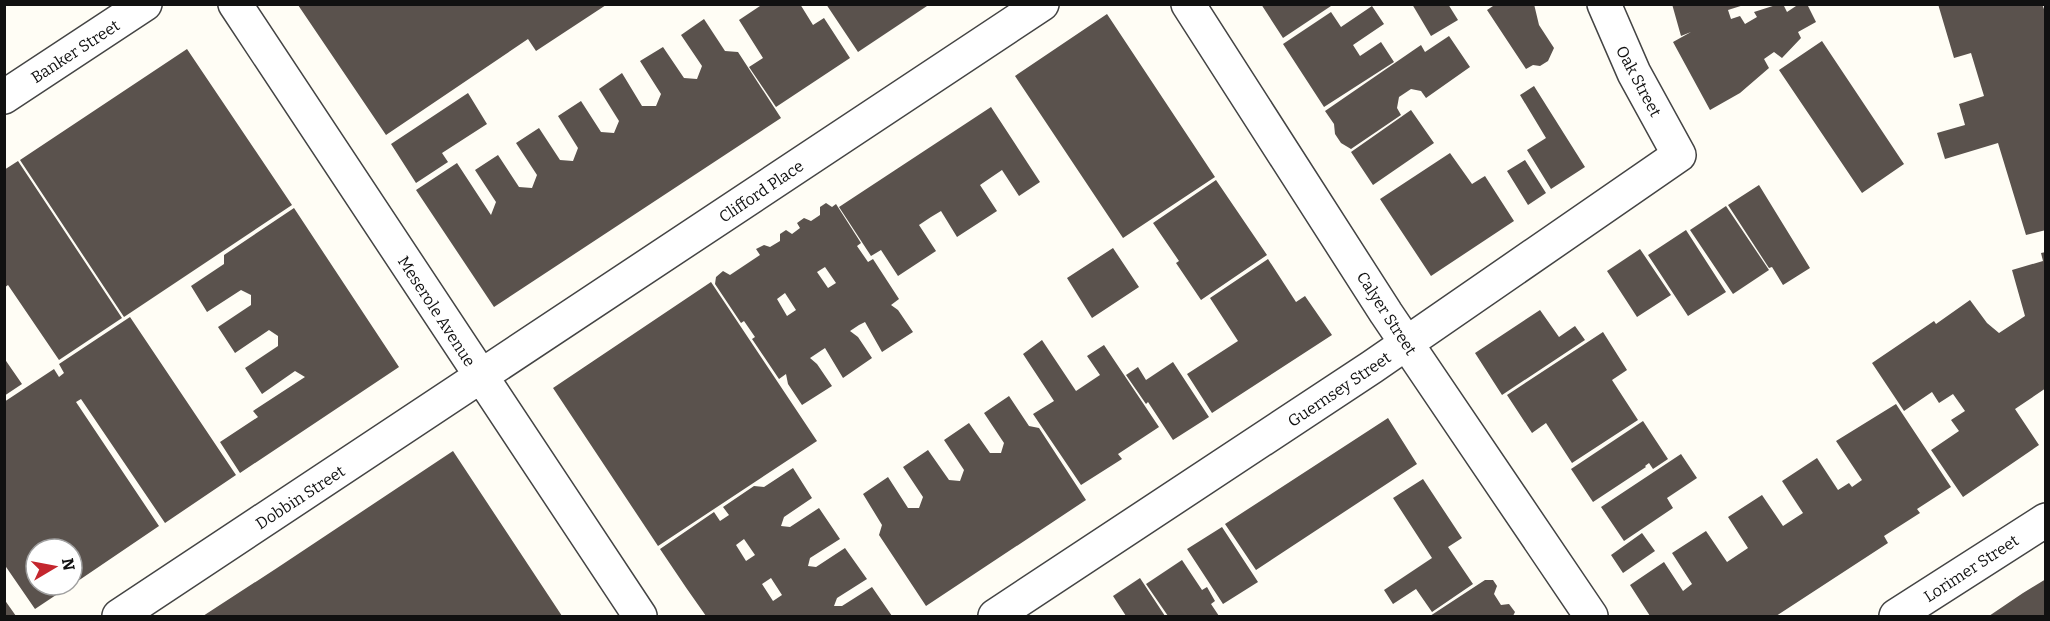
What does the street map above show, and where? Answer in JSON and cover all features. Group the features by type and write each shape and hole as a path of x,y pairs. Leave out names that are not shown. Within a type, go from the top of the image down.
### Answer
{"street":[{"name":"Banker Street","path":"4,97 145,4"},
{"name":"Meserole Avenue","path":"235,4 640,616"},
{"name":"Clifford Place","path":"481,377 1042,4"},
{"name":"Calyer Street","path":"1188,4 1407,343 1591,616"},
{"name":"Oak Street","path":"1604,4 1634,73 1679,155"},
{"name":"Guernsey Street","path":"994,616 1407,343 1679,155"},
{"name":"Dobbin Street","path":"119,616 481,377"},
{"name":"Lorimer Street","path":"1896,616 2046,520"}],"building":[{"path":"763,4 800,4 813,25 824,18 850,58 776,107 749,67 763,58 739,20"},
{"path":"826,4 930,4 858,52"},
{"path":"1261,4 1334,4 1283,38"},
{"path":"1412,4 1448,4 1458,20 1431,36"},
{"path":"1496,4 1534,4 1539,25 1554,48 1548,61 1540,66 1533,65 1526,69 1487,10"},
{"path":"1672,4 1747,4 1728,10 1731,19 1740,16 1745,24 1757,17 1754,12 1783,4 1787,12 1799,4 1807,4 1816,22 1798,32 1801,38 1782,58 1774,52 1764,59 1769,68 1740,93 1710,110 1673,42 1691,32 1681,36"},
{"path":"1938,4 2042,4 2046,14 2046,230 2026,235 1998,143 1945,159 1937,133 1965,125 1959,104 1984,96 1971,53 1954,58"},
{"path":"298,5 606,5 536,51 528,39 386,135"},
{"path":"1372,6 1384,24 1353,45 1360,56 1381,42 1394,62 1324,107 1283,44 1331,12 1341,27"},
{"path":"1107,14 1215,177 1123,238 1015,76"},
{"path":"704,19 725,51 738,52 781,118 494,307 416,190 457,163 491,215 496,202 475,170 498,155 519,187 532,188 537,175 516,143 539,128 560,160 573,161 578,148 558,116 581,101 601,132 614,133 619,121 599,89 622,73 642,106 656,106 661,94 640,61 663,47 684,78 697,79 702,66 681,35"},
{"path":"1449,36 1470,67 1426,98 1421,91 1411,89 1399,97 1397,108 1401,115 1351,149 1341,143 1335,134 1334,124 1325,111 1421,45 1425,52"},
{"path":"1822,41 1904,164 1862,193 1779,70"},
{"path":"187,49 292,205 124,317 20,160"},
{"path":"1534,86 1585,167 1551,189 1527,150 1546,138 1520,95"},
{"path":"468,93 487,124 442,153 448,162 416,183 391,144"},
{"path":"991,107 1040,182 1019,196 1002,170 980,185 997,211 957,237 941,211 931,217 919,225 936,251 898,276 881,250 871,256 839,207"},
{"path":"1411,110 1434,143 1373,185 1351,152"},
{"path":"1450,153 1472,184 1485,176 1514,221 1431,276 1380,199"},
{"path":"1525,160 1546,193 1528,205 1507,171"},
{"path":"18,161 122,318 59,360 8,285 4,288 4,170"},
{"path":"1216,180 1267,255 1201,300 1176,263 1179,261 1153,223"},
{"path":"1759,185 1810,268 1783,285 1772,267 1769,268 1728,205"},
{"path":"826,203 832,207 836,204 861,243 857,246 868,262 873,259 899,299 891,305 898,310 913,332 882,352 865,322 859,325 850,331 858,337 872,358 843,378 825,348 810,358 832,386 802,405 788,384 786,374 779,379 752,339 755,337 744,321 741,323 715,284 716,277 723,271 730,275 760,255 756,249 764,245 770,247 780,241 780,234 786,230 792,234 800,228 797,223 804,218 811,221 820,215 820,207","holes":["825,267 836,283 828,288 817,272","785,293 796,310 787,316 777,299"]},
{"path":"1726,206 1769,270 1733,294 1690,230"},
{"path":"294,208 399,367 240,473 220,442 258,417 253,411 305,377 295,371 262,394 245,368 278,346 278,336 269,330 235,353 218,327 251,305 251,295 241,290 207,312 191,286 224,264 224,255"},
{"path":"1686,230 1726,292 1688,316 1648,255"},
{"path":"1113,248 1139,287 1092,318 1067,278"},
{"path":"1640,249 1671,295 1637,317 1607,271"},
{"path":"2046,252 2046,388 2015,409 2039,445 1963,497 1931,450 1959,431 1951,420 1965,411 1953,394 1939,403 1932,392 1904,411 1872,363 1934,321 1936,324 1970,300 1987,323 1999,333 2025,316 2012,270 2043,261 2041,253"},
{"path":"1268,259 1296,302 1305,296 1332,335 1212,413 1187,374 1238,341 1210,298"},
{"path":"711,282 817,441 658,546 553,388"},
{"path":"1540,310 1559,337 1575,326 1585,340 1502,395 1475,353"},
{"path":"130,317 236,475 165,523 81,399 76,402 159,526 84,577 84,537 24,537 24,593 4,564 4,402 54,369 59,377 64,373 59,364"},
{"path":"1603,332 1627,370 1612,380 1638,420 1572,463 1546,423 1532,433 1507,395"},
{"path":"1042,340 1076,391 1100,375 1087,356 1104,345 1159,427 1118,454 1122,459 1081,485 1033,414 1054,401 1023,354"},
{"path":"4,358 22,384 4,396"},
{"path":"1173,362 1209,417 1173,440 1148,402 1146,404 1126,375 1138,367 1146,380"},
{"path":"1009,396 1029,426 1039,428 1086,500 926,606 879,535 882,525 863,494 888,477 908,508 919,508 923,497 903,467 928,450 949,480 960,481 964,470 944,440 969,423 990,453 1001,453 1004,443 984,413"},
{"path":"1896,404 1951,487 1917,509 1920,513 1884,536 1888,543 1776,616 1650,616 1630,585 1664,562 1683,591 1692,584 1672,553 1706,531 1727,562 1748,548 1728,517 1762,495 1783,526 1803,513 1782,481 1817,458 1838,490 1849,483 1852,487 1862,480 1836,441"},
{"path":"1388,418 1417,464 1256,570 1225,524"},
{"path":"1643,421 1668,459 1653,469 1649,463 1593,502 1571,469"},
{"path":"453,451 562,616 203,616 277,568"},
{"path":"1681,454 1697,478 1667,498 1673,508 1624,541 1601,507"},
{"path":"793,468 812,498 784,517 781,526 790,527 819,508 840,539 810,558 808,566 816,567 845,548 867,579 837,598 834,606 842,606 872,587 892,616 706,616 660,549 714,512 720,521 729,515 723,507 754,486 764,487","holes":["744,539 755,555 746,561 736,545","771,578 782,595 773,601 762,584"]},
{"path":"1423,479 1462,538 1448,547 1473,584 1432,612 1416,589 1393,604 1384,590 1432,558 1393,498"},
{"path":"1222,527 1258,582 1223,604 1187,549"},
{"path":"1642,533 1655,551 1623,573 1611,555"},
{"path":"1182,560 1202,590 1207,587 1215,601 1211,604 1219,616 1168,616 1146,584"},
{"path":"1140,578 1165,616 1126,616 1113,596"},
{"path":"2046,579 2046,616 1989,616 2023,593"},
{"path":"1485,580 1493,580 1497,586 1494,594 1501,605 1509,604 1515,612 1513,616 1430,616"},
{"path":"27,597 53,597 35,609"},
{"path":"4,599 16,616 4,616"}]}
